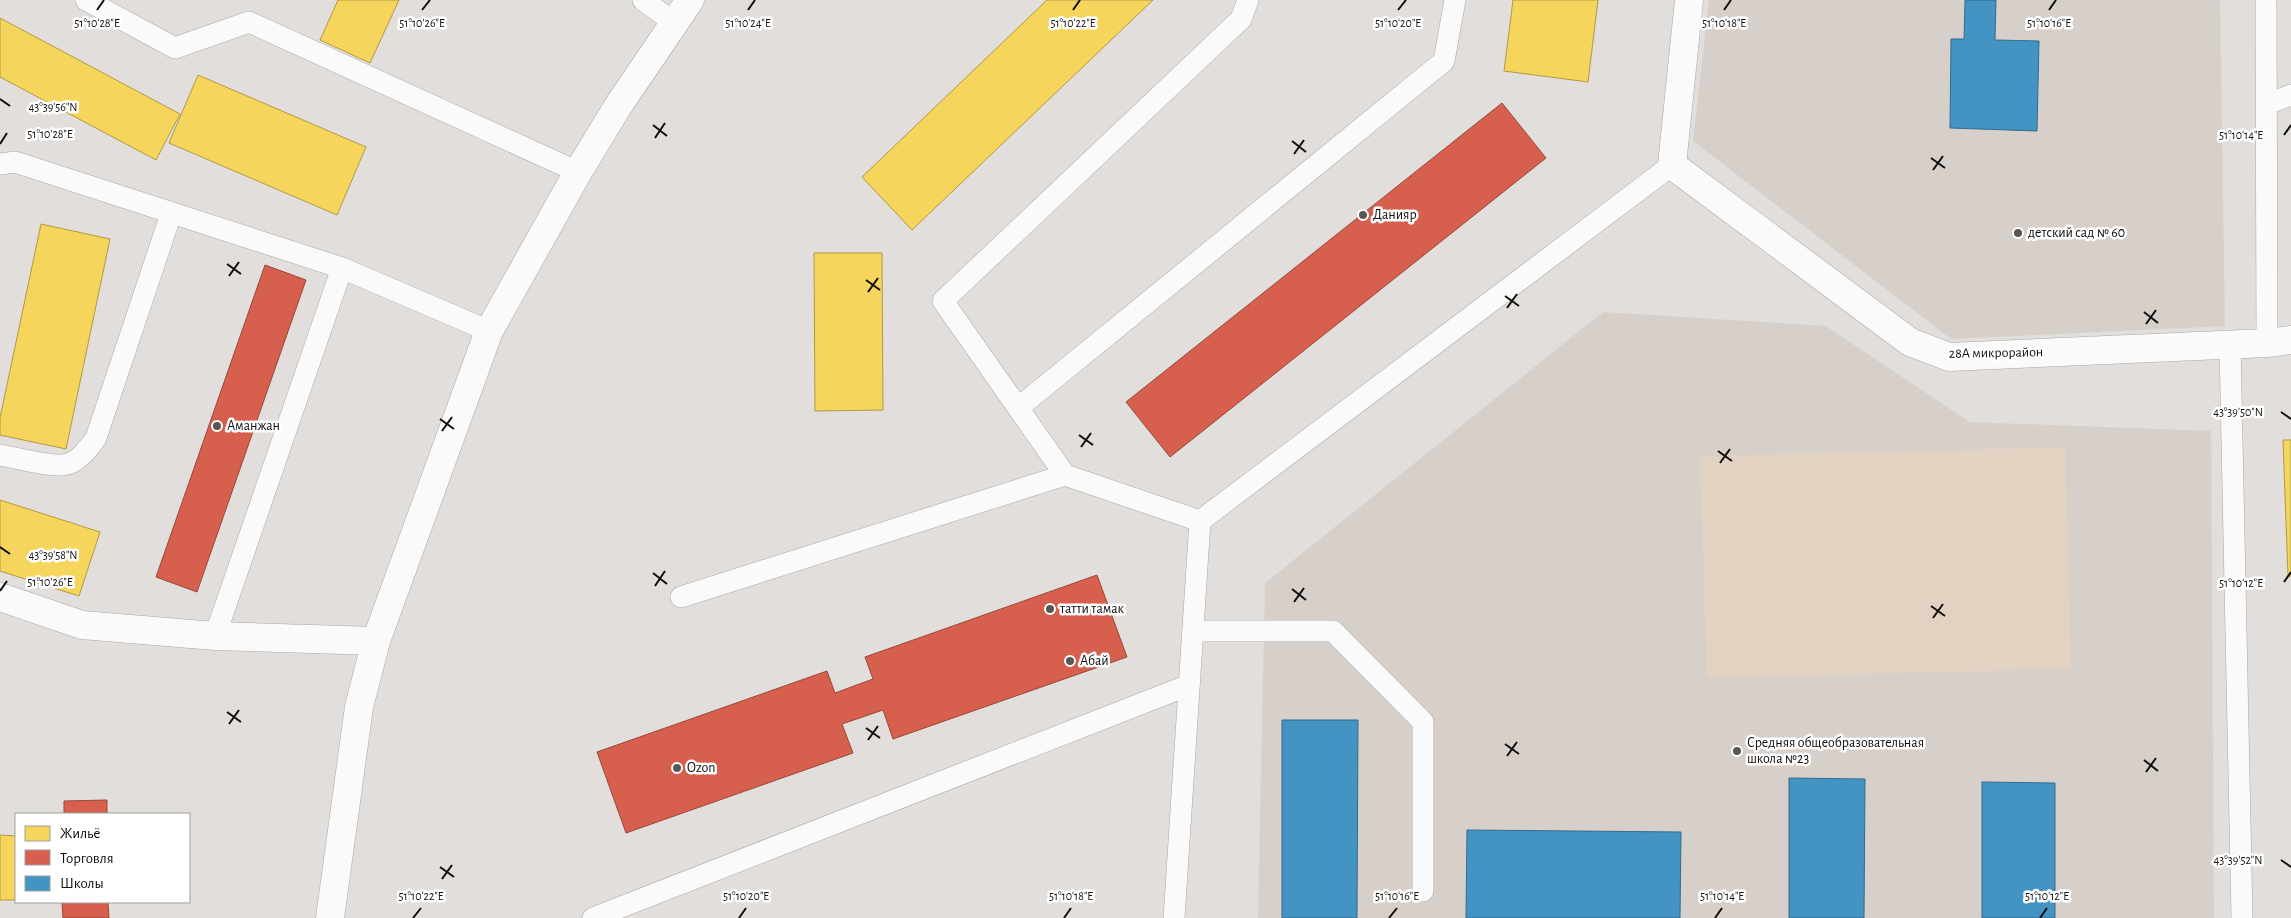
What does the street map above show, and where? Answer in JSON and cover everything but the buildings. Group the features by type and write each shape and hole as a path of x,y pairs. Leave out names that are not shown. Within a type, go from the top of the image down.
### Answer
{"street":[{"path":"330,918 360,707 376,641 489,331 578,172 618,106 673,22 690,0"},
{"path":"1672,165 1689,0"},
{"name":"28А микрорайон","path":"1672,165 1910,342 1949,357 2230,345 2279,341"},
{"path":"0,597 82,625 215,636 376,641"}],"lane":[{"path":"86,0 175,48 249,22 578,172"},
{"path":"643,0 673,22"},
{"path":"1065,475 943,301 1241,19 1248,0"},
{"path":"1018,408 1444,61 1455,0"},
{"path":"2266,0 2267,104 2279,341"},
{"path":"2267,104 2291,95"},
{"path":"0,164 15,162 342,268 489,331"},
{"path":"1174,918 1200,520 1672,165"},
{"path":"0,455 64,465 76,460 96,438 172,214"},
{"path":"215,636 342,268"},
{"path":"2230,345 2242,918"},
{"path":"681,598 1065,475 1200,520"},
{"path":"1193,630 1333,631 1423,722 1423,891"},
{"path":"592,918 1190,685"}],"shaded area":[{"name":"детский сад № 60","path":"1709,0 2220,0 2225,326 1951,339 1693,141"},
{"name":"Средняя общеобразовательная школа №23","path":"1603,312 1826,326 1970,422 2211,431 2214,918 1258,918 1265,583"},
{"path":"2065,447 2071,669 1707,678 1700,456"}],"place":[{"name":"Данияр","path":"1363,215"},
{"name":"детский сад № 60","path":"2018,233"},
{"name":"Аманжан","path":"217,426"},
{"name":"татти тамак","path":"1050,609"},
{"name":"Абай","path":"1070,661"},
{"name":"Средняя общеобразовательная школа №23","path":"1737,751"},
{"name":"Ozon","path":"677,768"}]}
